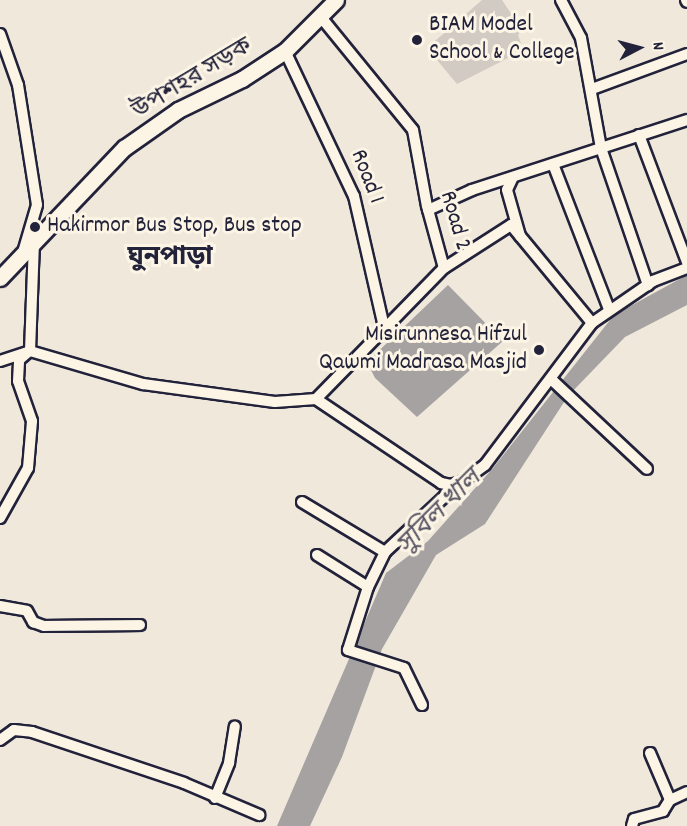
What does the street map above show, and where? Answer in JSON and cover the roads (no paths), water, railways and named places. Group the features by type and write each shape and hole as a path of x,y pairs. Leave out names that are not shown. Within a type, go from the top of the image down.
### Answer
{"main road":[{"name":"উপশহর সড়ক","path":"0,278 29,243 124,148 178,110 242,79 285,51 336,0"}],"street":[{"path":"561,0 581,38 601,148 648,285"},
{"name":"Road 2","path":"320,16 409,122 428,210 444,268 501,228 511,225 520,236"},
{"path":"0,34 3,50 18,85 37,205 29,243 30,351"},
{"name":"Road 1","path":"285,51 354,196 384,327"},
{"path":"592,89 687,54"},
{"path":"428,210 472,190 687,120"},
{"path":"639,135 687,262"},
{"path":"553,164 609,309"},
{"path":"513,177 507,190 518,217 520,236 592,323"},
{"path":"316,399 444,268"},
{"path":"422,705 417,688 399,664 348,650 368,587 385,552 444,497 451,485 485,465 552,380 592,323 609,309 648,285 687,268"},
{"path":"0,518 28,468 32,421 18,381 19,360 30,351"},
{"path":"0,361 30,351 143,384 275,402 316,399 441,483 451,485"},
{"path":"552,380 648,469"},
{"path":"302,502 385,552"},
{"path":"316,555 368,587"},
{"path":"0,606 27,611 33,622 44,626 140,625"},
{"path":"215,798 229,763 235,726"},
{"path":"0,740 14,730 32,732 184,783 259,815"},
{"path":"650,753 670,800"},
{"path":"632,826 634,819 666,809 670,800 687,792"}],"place":[{"name":"BIAM Model School & College","path":"417,40"},
{"name":"Hakirmor Bus Stop, Bus stop","path":"35,227"},
{"name":"Misirunnesa Hifzul Qawmi Madrasa Masjid","path":"539,350"}],"district":[{"name":"ঘুনপাড়া","path":"170,259"}],"water label":[{"name":"সুবিল খাল","path":"440,513"}]}
